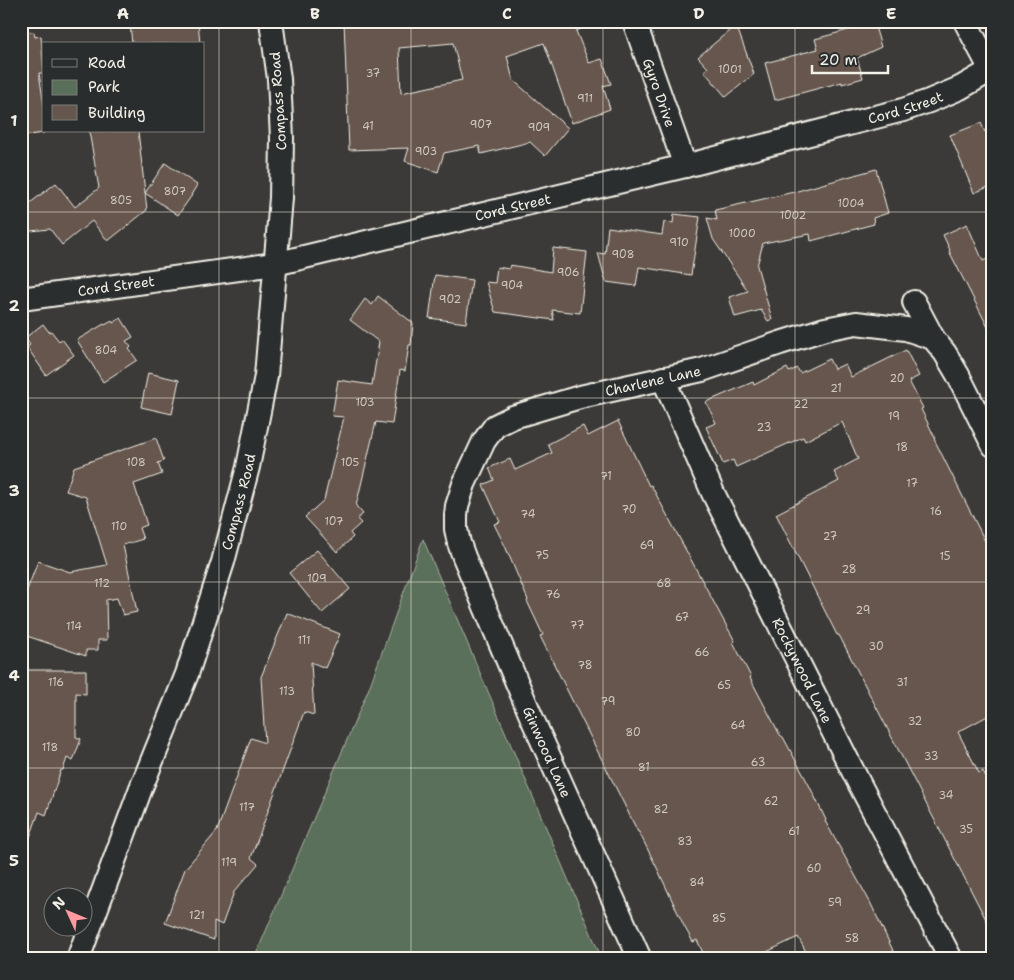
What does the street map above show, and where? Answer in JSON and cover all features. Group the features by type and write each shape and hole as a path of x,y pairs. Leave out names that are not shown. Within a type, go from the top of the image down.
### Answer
{"street":[{"name":"Compass Road","path":"78,959 141,788 187,674 223,562 248,467 266,376 281,198 282,138 279,79 271,21"},
{"name":"Gyro Drive","path":"634,21 684,166"},
{"path":"965,21 992,70"},
{"name":"Cord Street","path":"21,299 275,264 684,166 903,110 960,88 992,70"},
{"path":"914,302 933,338 945,353 958,375 993,444"},
{"name":"Charlene Lane","path":"459,543 456,530 456,516 464,484 484,441 495,426 513,417 580,397 702,370 825,329 856,323 906,329 933,338"},
{"name":"Rockywood Lane","path":"662,378 718,502 950,959"},
{"name":"Ginwood Lane","path":"459,543 530,716 640,959"}],"green space":[{"path":"423,539 602,959 254,959 369,688"}],"building":[{"path":"154,21 198,21 200,42 132,42 130,24"},
{"path":"344,21 595,21 595,23 576,31 589,63 602,59 611,84 603,86 610,109 572,123 544,43 507,56 513,80 568,128 545,156 530,142 481,154 479,146 444,153 438,172 405,161 409,148 349,150","holes":["453,43 462,80 401,93 399,48"]},
{"path":"874,23 881,47 857,58 863,78 775,100 765,63 818,49 815,39"},
{"path":"736,25 754,74 726,97 704,71 708,68 698,57"},
{"path":"34,32 35,37 41,36 42,73 39,73 42,93 42,132 44,133 21,136 21,33"},
{"path":"981,123 985,132 993,129 993,185 974,193 950,135"},
{"path":"89,132 138,132 147,210 108,241 92,221 62,245 50,229 21,232 21,210 56,183 75,207 99,188"},
{"path":"165,163 197,185 178,215 145,193"},
{"path":"876,169 888,213 873,218 874,224 811,241 810,234 763,243 757,266 772,319 768,321 761,310 735,317 729,297 748,291 713,239 707,218 717,220 715,210 794,192"},
{"path":"674,214 700,217 691,275 639,267 636,286 606,282 598,253 605,254 608,227 662,235 664,222 673,223"},
{"path":"967,224 983,261 993,256 993,337 949,251 943,235"},
{"path":"553,248 587,252 580,313 552,310 554,320 495,312 486,282 495,283 497,267 509,269 510,265 551,272"},
{"path":"435,275 472,280 466,323 429,318"},
{"path":"378,296 413,323 411,345 409,345 405,371 400,370 392,424 376,422 356,506 363,514 357,519 361,523 350,533 353,537 337,552 305,517 324,500 344,417 332,416 338,380 372,385 379,342 350,320 365,299 372,305"},
{"path":"121,318 133,337 126,341 137,360 103,382 77,340 104,324 112,321 113,323"},
{"path":"43,324 59,341 62,339 74,355 46,375 27,347 30,345 25,338"},
{"path":"906,350 919,376 909,381 923,408 921,409 934,439 993,557 993,713 958,732 979,773 983,771 993,789 993,831 985,835 993,850 993,933 776,514 839,481 834,472 858,459 842,422 805,441 803,437 736,467 733,460 723,464 706,427 716,423 706,402 753,382 754,385 787,368 789,372 797,368 800,373 829,359 834,369 845,364 851,377"},
{"path":"148,373 179,380 172,414 141,407"},
{"path":"618,421 649,486 651,485 735,641 733,642 750,678 809,785 825,821 870,902 897,959 810,959 798,937 752,959 706,959 697,940 693,942 684,926 658,870 540,636 543,635 494,524 500,522 483,485 494,480 489,468 510,459 515,470 552,453 548,444 583,426 588,436"},
{"path":"156,438 164,461 158,463 162,474 134,484 147,525 139,528 143,539 123,545 137,612 123,615 117,598 106,600 107,640 98,640 98,650 86,650 86,656 21,634 21,606 38,561 70,572 107,565 86,497 66,491 74,467"},
{"path":"317,550 350,589 322,613 289,573"},
{"path":"287,613 340,634 325,668 311,662 314,715 304,712 251,858 258,864 234,892 222,925 214,921 214,940 165,923 185,869 217,831 251,738 265,743 261,677"},
{"path":"26,670 86,670 86,694 76,693 76,737 81,739 73,761 67,758 46,815 39,812 24,854 21,853 21,718 26,720"}]}
